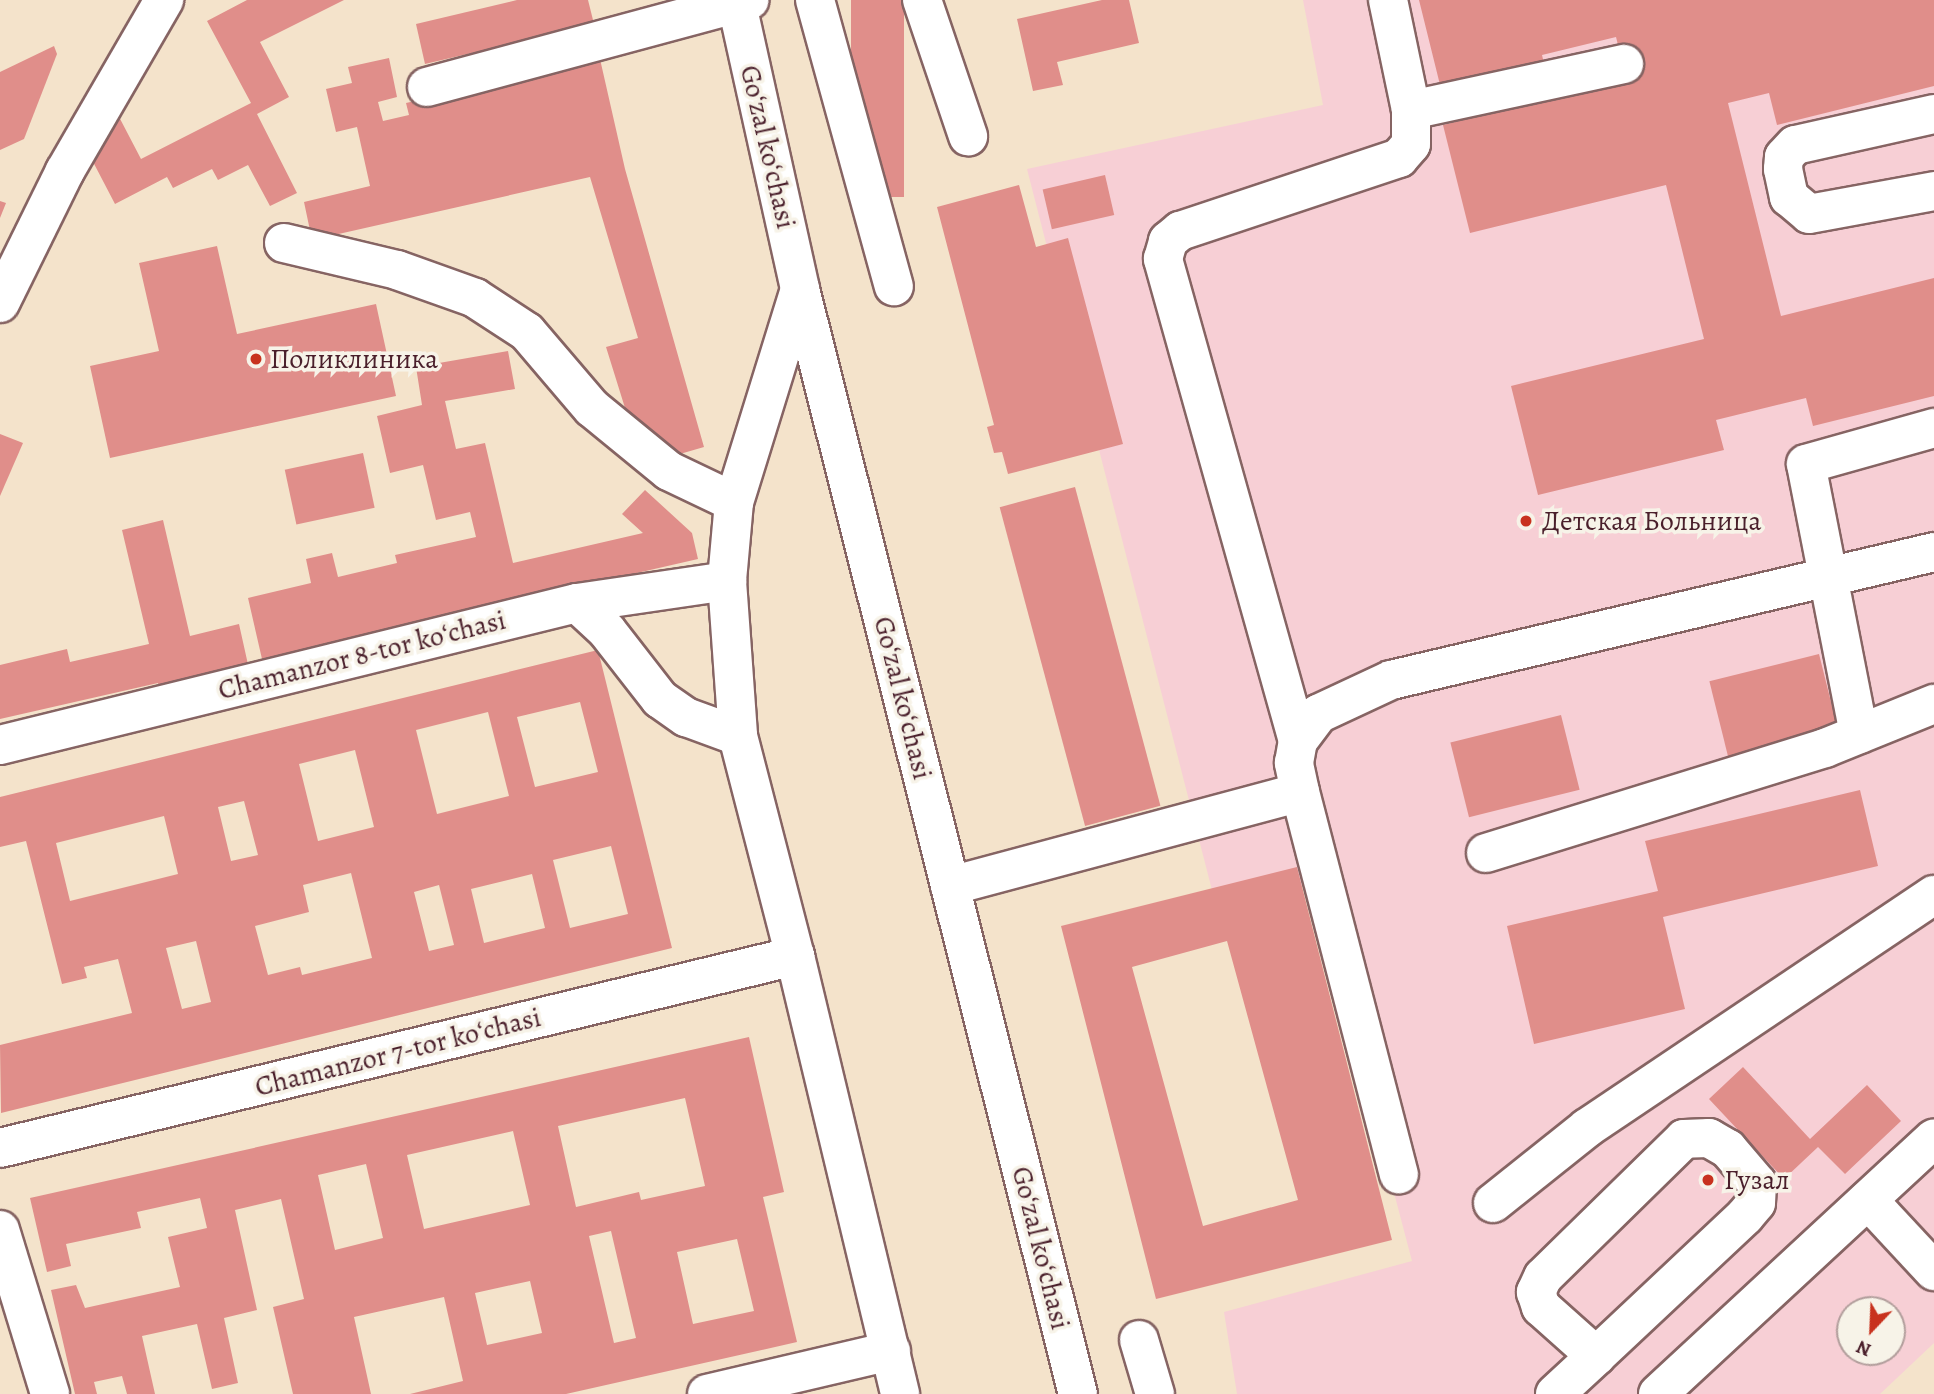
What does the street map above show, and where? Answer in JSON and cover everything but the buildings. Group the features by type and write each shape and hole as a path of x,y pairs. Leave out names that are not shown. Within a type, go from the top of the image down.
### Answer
{"street":[{"path":"0,303 65,171 164,0"},
{"path":"816,0 894,286"},
{"path":"922,0 968,136"},
{"path":"1388,0 1411,110 1411,144 1399,158 1180,231 1168,241 1163,259 1298,741 1294,763 1300,792 1399,1174"},
{"path":"427,88 740,1"},
{"name":"Goʻzal koʻchasi","path":"740,1 800,289 1078,1394"},
{"path":"1411,110 1624,64"},
{"path":"1934,114 1795,145 1784,157 1783,169 1790,197 1809,214 1934,191"},
{"path":"284,243 397,270 475,298 527,332 592,408 669,471 734,502"},
{"path":"800,289 734,502 727,581 737,736 795,956 900,1394"},
{"path":"1859,734 1830,573 1806,464 1934,428"},
{"path":"1298,741 1318,714 1391,680 1830,573 1934,552"},
{"name":"Chamanzor 8-tor koʻchasi","path":"0,745 577,603 727,581"},
{"path":"577,603 607,631 660,699 686,717 737,736"},
{"path":"1486,853 1859,734 1934,704"},
{"path":"950,886 1300,792"},
{"path":"1493,1203 1587,1128 1934,895"},
{"name":"Chamanzor 7-tor koʻchasi","path":"0,1148 795,956"},
{"path":"1556,1394 1596,1356 1756,1203 1756,1183 1728,1149 1709,1138 1684,1139 1543,1277 1536,1292 1541,1307 1596,1356"},
{"path":"1658,1394 1934,1138"},
{"path":"1868,1200 1934,1271"},
{"path":"0,1230 50,1394"},
{"path":"1139,1340 1155,1394"},
{"path":"707,1394 891,1352"}],"shaded area":[{"name":"Детская Больница","path":"1303,0 1934,0 1934,1343 1880,1394 1237,1394 1224,1312 1412,1261 1313,885 1213,894 1027,169 1323,105"}],"place":[{"name":"Поликлиника","path":"256,359"},
{"name":"Детская Больница","path":"1526,521"},
{"name":"Гузал","path":"1708,1180"}]}
